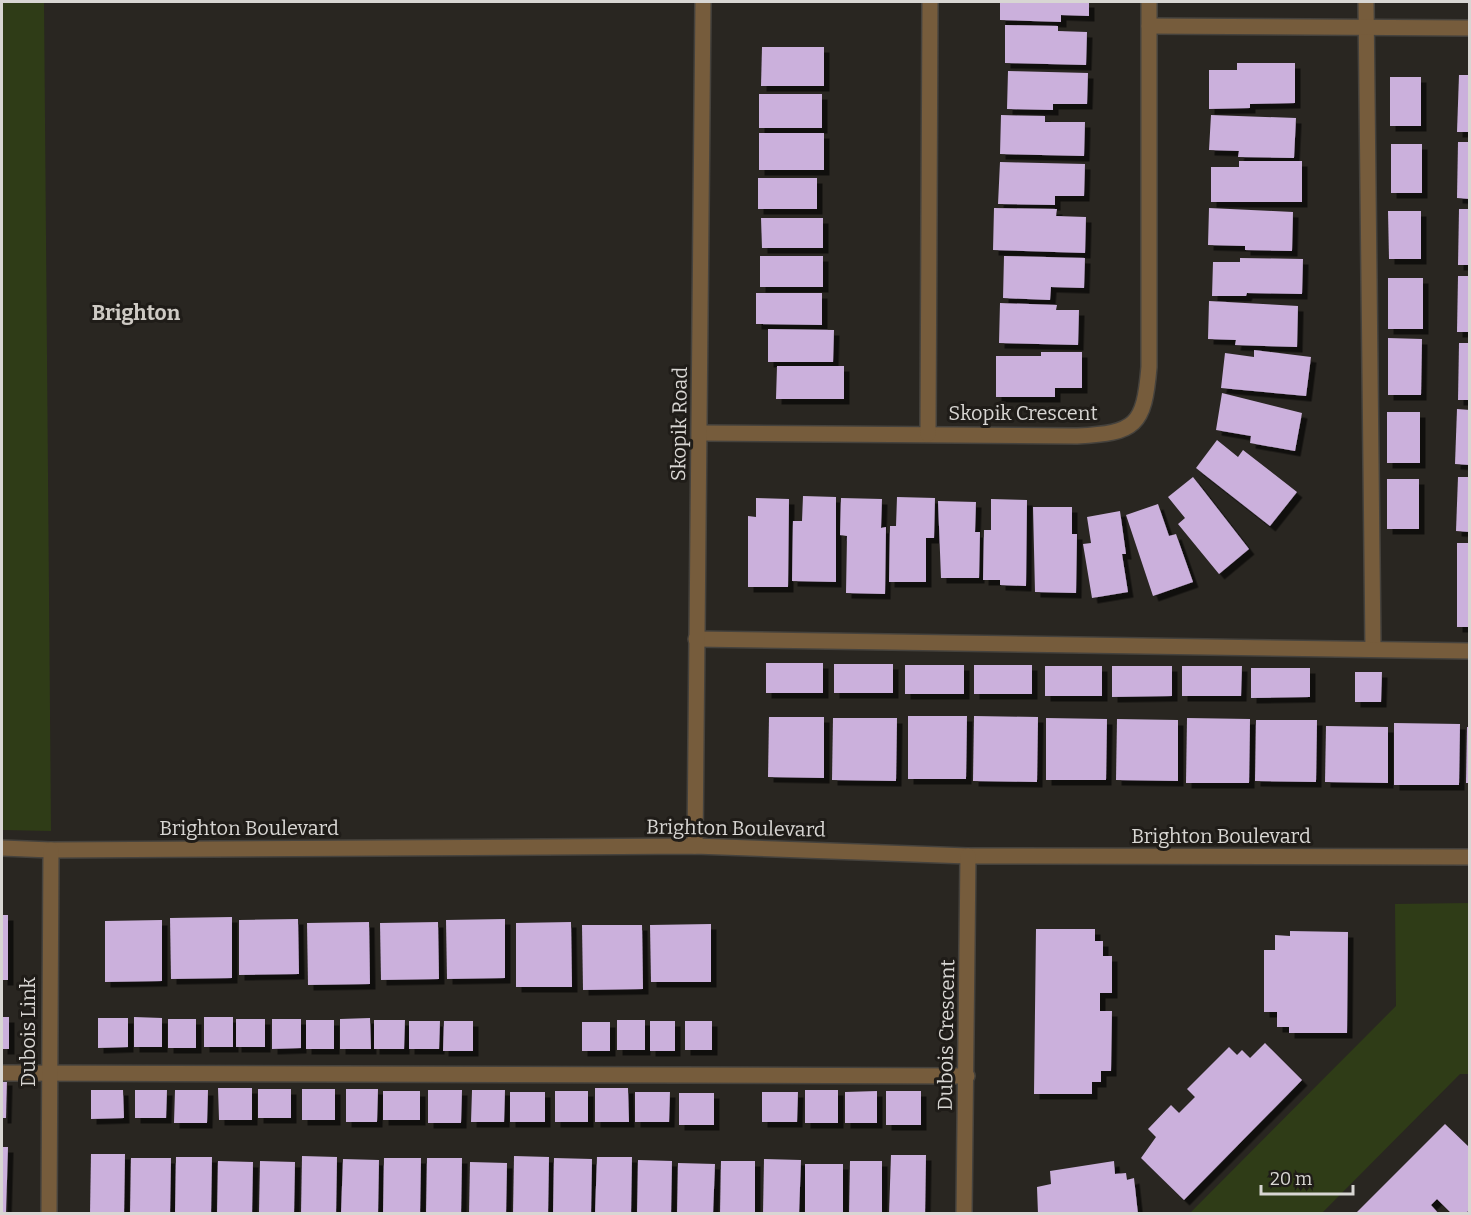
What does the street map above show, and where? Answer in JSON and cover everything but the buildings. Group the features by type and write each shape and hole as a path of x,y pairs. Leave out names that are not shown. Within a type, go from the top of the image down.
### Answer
{"street":[{"name":"Skopik Road","path":"695,846 703,2"},
{"path":"928,434 930,2"},
{"name":"Skopik Crescent","path":"700,433 1109,434 1132,426 1146,403 1149,367 1149,2"},
{"path":"1366,2 1373,649"},
{"path":"1149,26 1470,28"},
{"path":"696,639 1470,651"},
{"name":"Brighton Boulevard","path":"2,848 51,850 695,846 968,856 1470,857"},
{"name":"Dubois Link","path":"49,1214 51,850"},
{"name":"Dubois Crescent","path":"964,1214 968,856"},
{"path":"2,1072 967,1076"}],"green space":[{"path":"2,2 44,2 51,831 2,830"},
{"path":"1469,903 1469,1074 1460,1074 1322,1213 1190,1213 1396,1006 1395,904"}],"district":[{"name":"Brighton","path":"136,313"}]}
